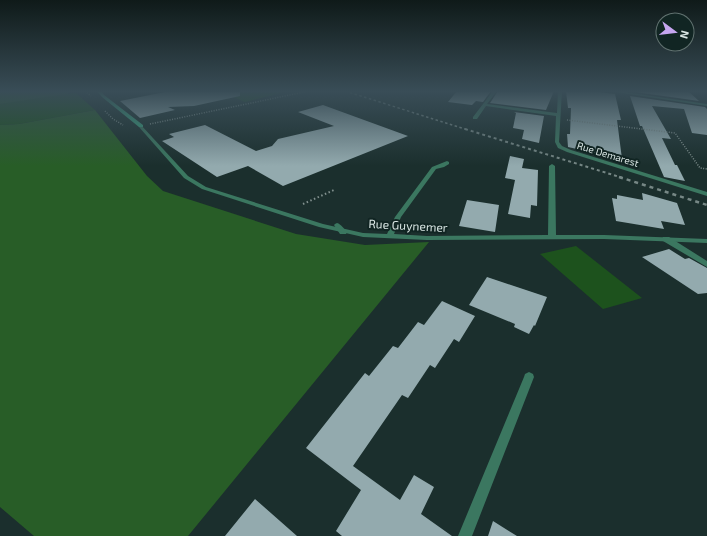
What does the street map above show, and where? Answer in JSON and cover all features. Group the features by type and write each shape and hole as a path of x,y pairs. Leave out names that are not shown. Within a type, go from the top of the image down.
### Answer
{"main road":[{"path":"128,116 141,126"}],"street":[{"path":"553,116 559,117"},
{"name":"Rue Demarest","path":"559,117 557,142 560,147 707,194"},
{"name":"Rue Guynemer","path":"141,126 186,177 204,188 343,232 389,237 707,241"},
{"path":"389,237 398,217 434,168 442,166 447,162"},
{"path":"552,166 552,238"},
{"path":"337,225 343,232"},
{"path":"666,240 707,264"},
{"path":"465,536 529,377"}],"path":[{"path":"141,126 191,116"},
{"path":"559,117 675,133 700,168 707,169"},
{"path":"303,204 334,190"}],"green space":[{"path":"0,116 62,116 19,124 0,125"},
{"path":"62,116 100,116 147,176 163,191 296,234 365,245 429,242 188,536 34,536 0,507 0,125 19,124"},
{"path":"576,246 642,298 603,309 540,254"}],"building":[{"path":"138,116 149,116 140,118"},
{"path":"308,116 353,116 408,136 283,186 248,166 217,177 162,141 174,137 169,134 205,125 256,151 272,146 278,139 334,126"},
{"path":"515,116 544,116 539,143 522,139 524,130 513,128"},
{"path":"571,116 620,116 621,120 617,120 622,159 568,147 567,134 570,134"},
{"path":"637,116 658,116 671,139 662,138 675,165 677,165 685,181 664,177 642,126 640,126"},
{"path":"686,116 707,116 707,135 692,133"},
{"path":"510,156 524,159 522,168 538,170 537,206 531,205 530,218 508,214 515,180 505,178"},
{"path":"642,193 677,203 685,225 661,221 664,229 616,221 612,198 617,199 617,195 643,200"},
{"path":"467,200 499,205 495,232 459,226"},
{"path":"669,249 685,259 689,258 707,268 707,293 698,294 642,257"},
{"path":"487,277 547,297 535,326 534,325 529,334 514,327 515,324 469,305"},
{"path":"442,301 475,316 459,342 454,339 435,368 430,365 408,398 402,395 353,466 400,500 414,475 434,487 421,514 452,536 342,536 336,531 361,490 306,448 365,373 369,376 393,346 398,348 418,322 424,325"},
{"path":"255,499 297,536 225,536"},
{"path":"493,521 517,536 488,536"}],"railway":[{"path":"424,116 468,130"},
{"path":"465,129 623,178"},
{"path":"619,177 707,205"}]}
